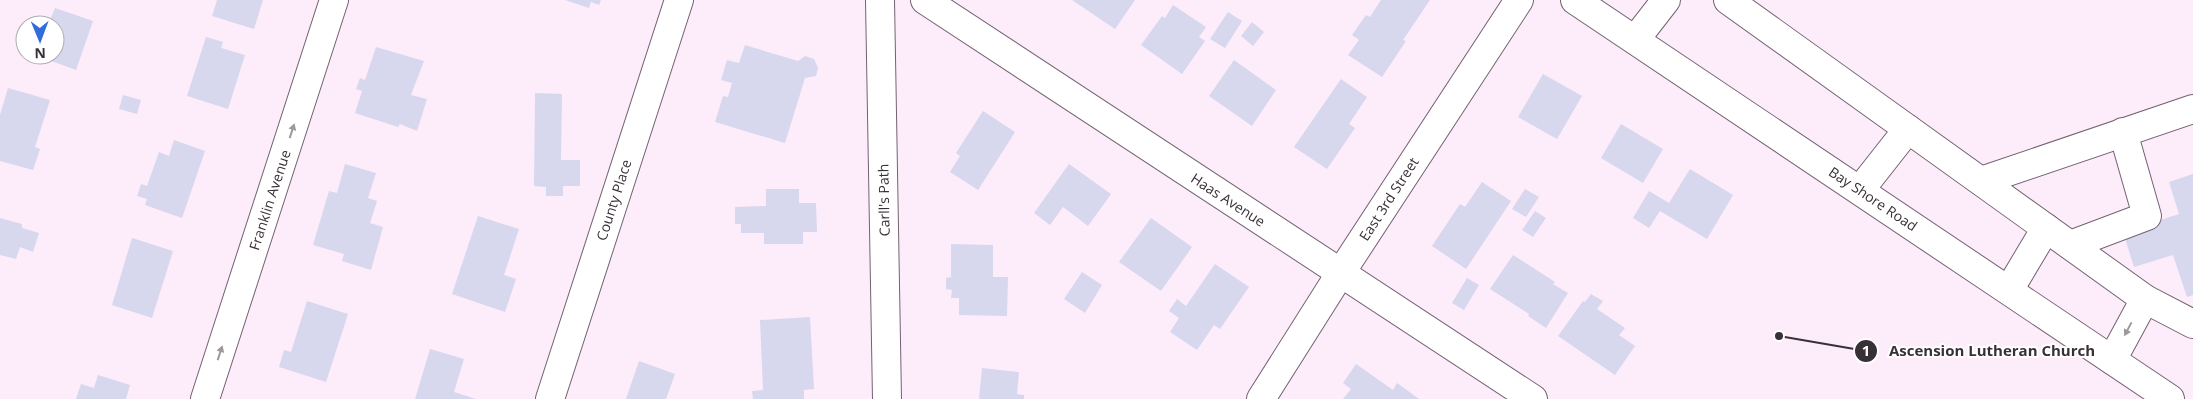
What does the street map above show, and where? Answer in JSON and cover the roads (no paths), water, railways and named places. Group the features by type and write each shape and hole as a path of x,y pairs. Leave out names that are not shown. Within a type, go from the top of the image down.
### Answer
{"street":[{"name":"Franklin Avenue","path":"206,399 334,0"},
{"name":"County Place","path":"550,399 679,0"},
{"name":"Carll's Path","path":"880,0 887,399"},
{"name":"Haas Avenue","path":"925,0 1533,399"},
{"name":"East 3rd Street","path":"1261,399 1340,274 1519,0"},
{"name":"Bay Shore Road","path":"1576,0 2170,399"},
{"path":"1635,40 1666,0"},
{"path":"1728,0 2145,299 2193,324"},
{"path":"1981,181 2193,109"},
{"path":"1860,190 1908,129"},
{"path":"2070,245 2147,216 2124,132"},
{"path":"2009,290 2046,228"},
{"path":"2112,360 2145,299"}],"place":[{"name":"Ascension Lutheran Church","path":"1779,336"}]}
